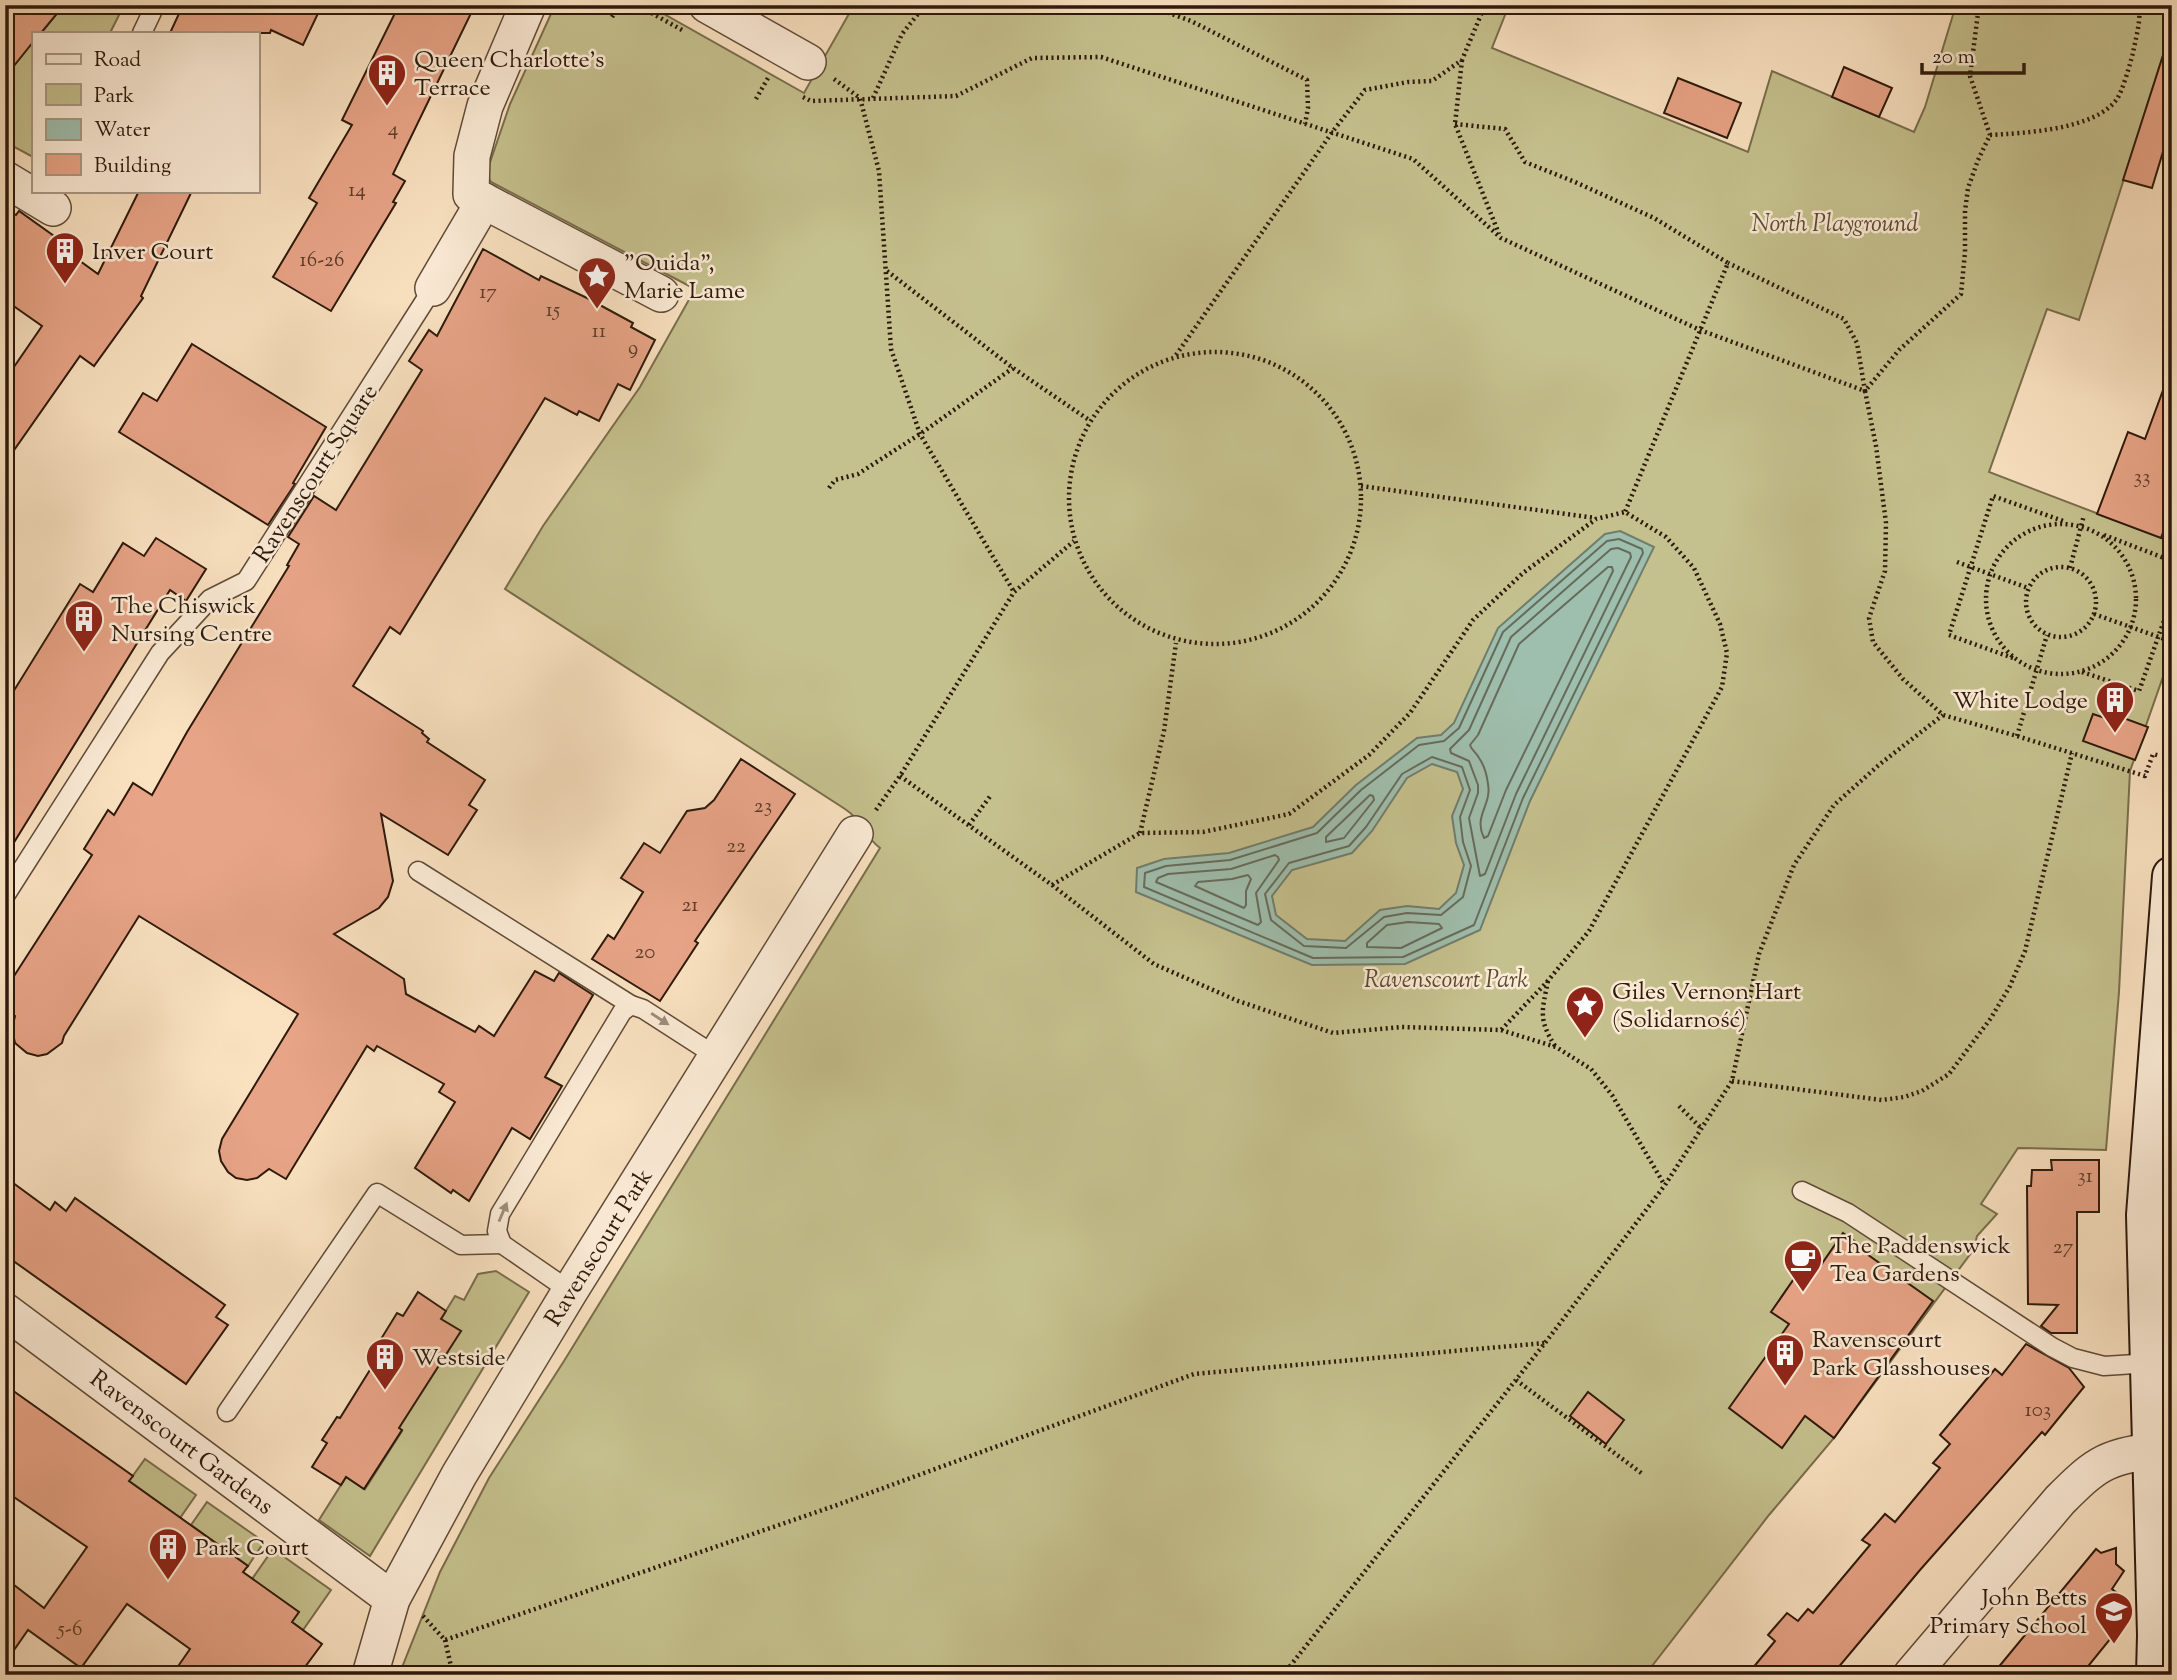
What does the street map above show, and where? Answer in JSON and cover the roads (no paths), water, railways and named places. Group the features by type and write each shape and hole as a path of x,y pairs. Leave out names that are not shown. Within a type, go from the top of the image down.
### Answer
{"main road":[{"path":"2156,1675 2164,1635 2153,1451 2151,1363 2154,1275 2146,1215 2172,876"}],"street":[{"path":"528,5 485,106 472,156 471,194 661,294"},
{"path":"707,5 808,62"},
{"path":"5,180 32,190"},
{"path":"38,192 57,199"},
{"name":"Ravenscourt Square","path":"433,288 484,201"},
{"name":"Ravenscourt Park","path":"370,1675 392,1599 459,1475 570,1291 855,834"},
{"name":"Ravenscourt Gardens","path":"5,1311 392,1599"},
{"path":"1912,1675 2080,1480 2101,1463 2112,1458 2153,1451"}],"lane":[{"path":"142,32 152,12"},
{"name":"Ravenscourt Square","path":"5,896 160,653 209,599 246,581 433,288"},
{"path":"418,871 716,1056"},
{"path":"570,1291 502,1244 497,1231 500,1214 622,1012 631,1005"},
{"path":"1802,1191 1848,1213 2052,1347 2073,1357 2104,1366 2151,1363"},
{"path":"228,1412 377,1193 461,1245 502,1244"}],"water":[{"path":"1620,531 1654,547 1530,801 1480,930 1405,964 1312,965 1136,892 1137,868 1164,859 1229,853 1313,827 1356,785 1417,738 1441,735 1454,723 1498,628 1605,534","holes":["1432,764 1457,772 1463,789 1452,816 1456,843 1464,865 1456,893 1439,909 1407,906 1380,910 1345,941 1307,939 1276,915 1272,896 1292,870 1352,853 1372,831 1407,778"]}],"place":[{"name":"Queen Charlotte's Terrace","path":"387,107"},
{"name":"Inver Court","path":"65,285"},
{"name":"\"Ouida\", Marie Lame","path":"597,310"},
{"name":"The Chiswick Nursing Centre","path":"84,653"},
{"name":"White Lodge","path":"2115,734"},
{"name":"Giles Vernon Hart (Solidarność)","path":"1585,1039"},
{"name":"The Paddenswick Tea Gardens","path":"1803,1293"},
{"name":"Ravenscourt Park Glasshouses","path":"1785,1387"},
{"name":"Westside","path":"385,1391"},
{"name":"Park Court","path":"168,1581"},
{"name":"John Betts Primary School","path":"2114,1645"}],"park label":[{"name":"North Playground","path":"1835,223"}]}
